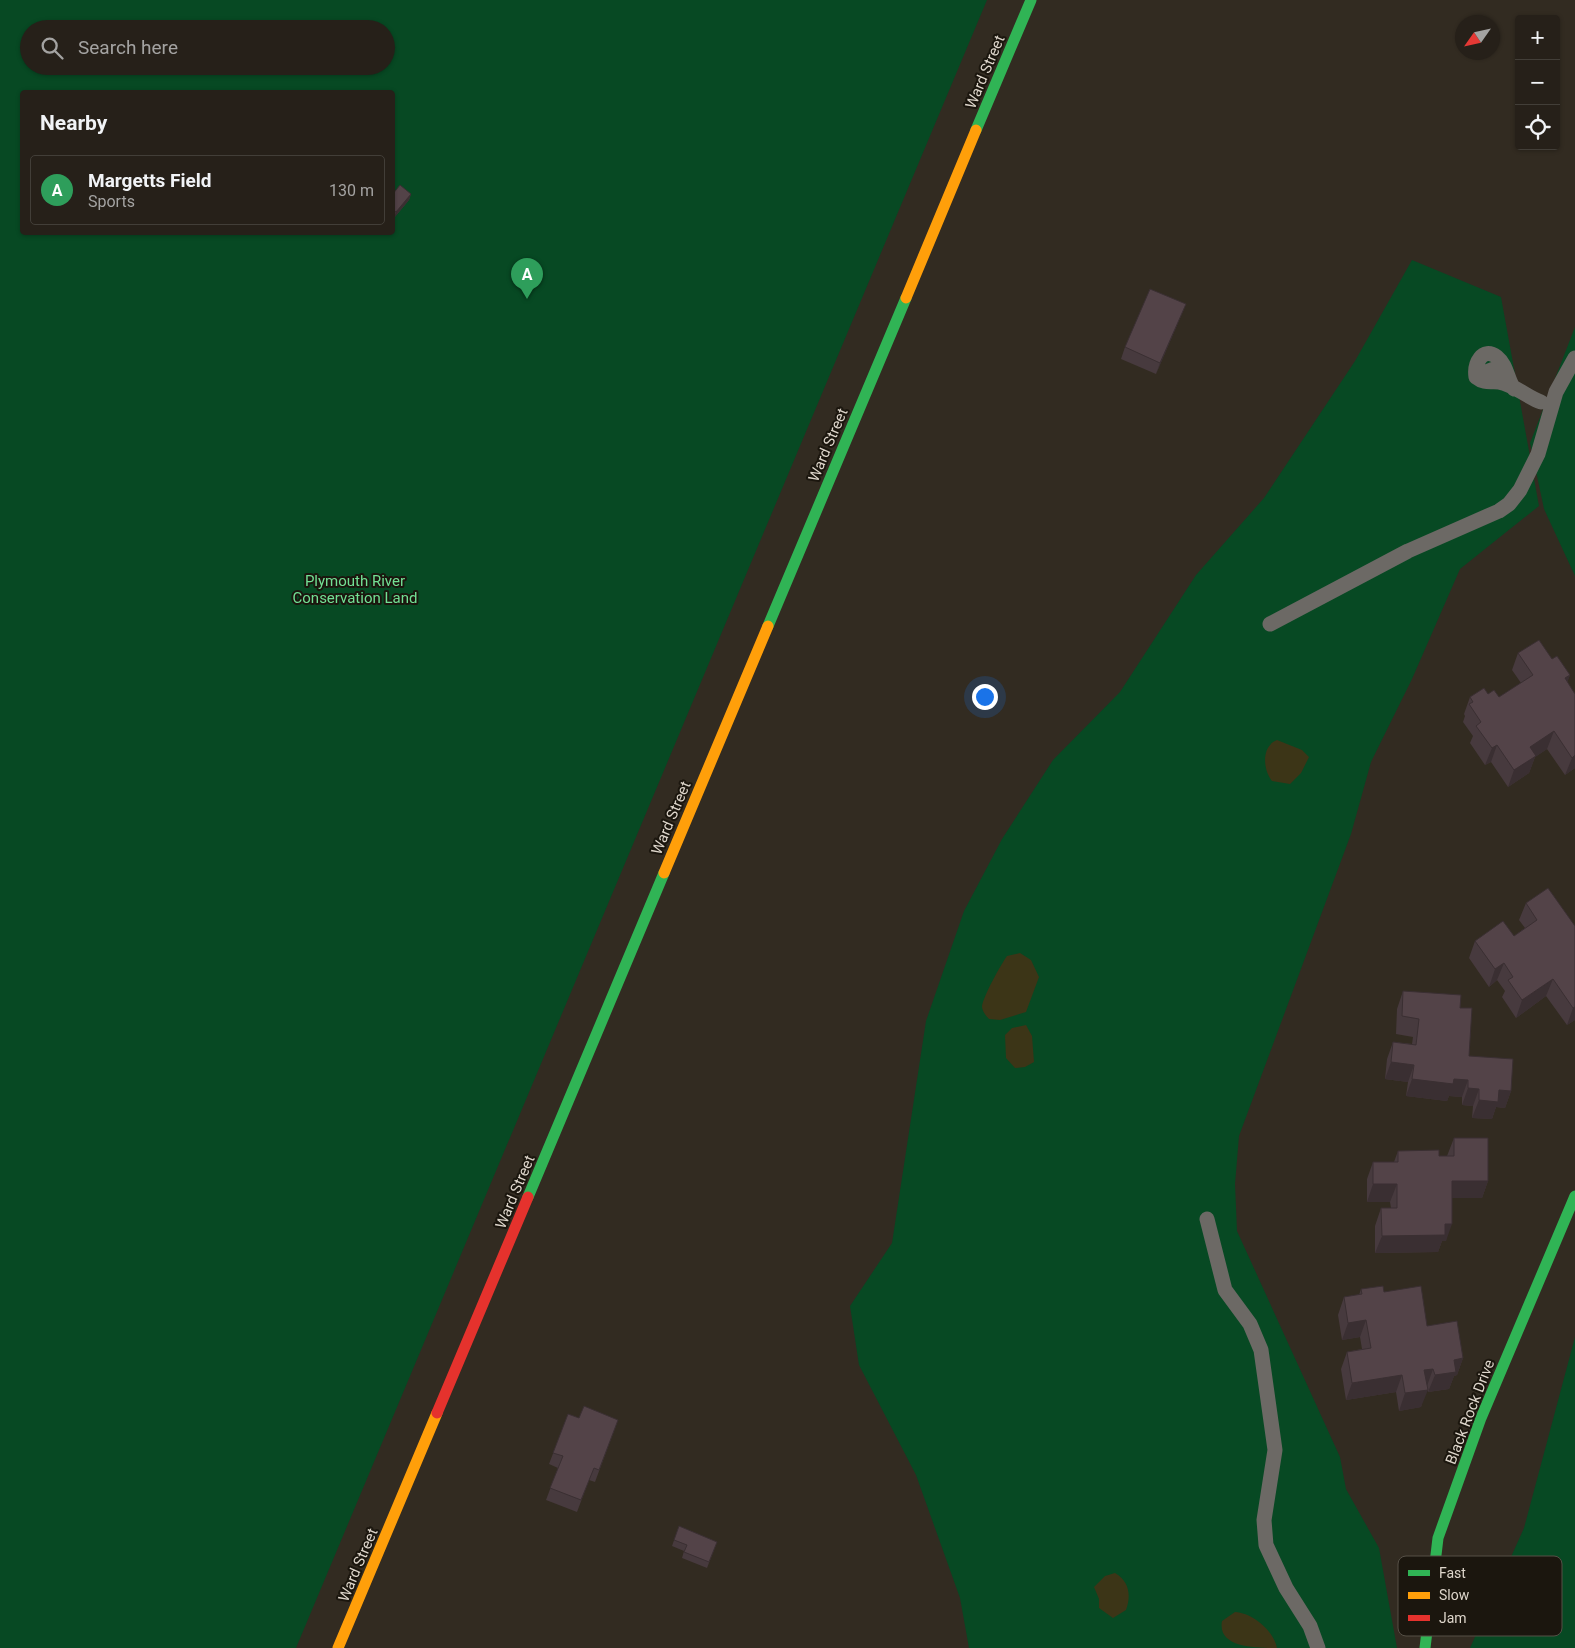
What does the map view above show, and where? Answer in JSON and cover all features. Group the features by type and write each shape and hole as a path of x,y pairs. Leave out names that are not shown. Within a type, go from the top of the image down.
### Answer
{"street":[{"name":"Ward Street","path":"338,1648 1031,0"},
{"name":"Black Rock Drive","path":"1436,1556 1438,1538 1482,1418 1575,1196"}],"lane":[{"path":"1270,624 1408,551 1499,511 1509,504 1520,490 1538,454 1547,406 1575,358"},
{"path":"1501,374 1547,406"},
{"path":"1207,1219 1225,1290 1250,1324 1260,1350 1275,1450 1264,1520 1266,1545 1286,1588 1310,1626 1318,1648"}],"green space":[{"name":"Plymouth River Conservation Land","path":"0,0 987,0 296,1648 0,1648"},
{"path":"1412,260 1501,297 1539,506 1460,569 1412,679 1371,762 1351,834 1239,1136 1235,1184 1237,1231 1340,1457 1346,1489 1379,1548 1397,1648 969,1648 960,1598 916,1475 859,1365 850,1306 892,1243 926,1021 964,911 1002,839 1053,760 1120,692 1196,575 1264,498 1355,361"},
{"path":"1575,327 1575,576 1544,509 1530,443"},
{"path":"1575,1337 1575,1648 1470,1648 1475,1636 1562,1636 1562,1556 1511,1556 1524,1528"}],"sand":[{"path":"1277,740 1302,750 1309,757 1301,773 1290,784 1272,781 1265,765 1268,747"},
{"path":"1020,953 1031,960 1039,977 1026,1012 1000,1020 989,1019 983,1012 982,1006 989,988 1007,956"},
{"path":"1026,1025 1032,1036 1034,1062 1025,1067 1015,1068 1006,1058 1005,1035 1012,1028"},
{"path":"1115,1573 1124,1581 1129,1595 1126,1610 1113,1618 1099,1608 1099,1599 1094,1587 1105,1576"},
{"path":"1235,1612 1249,1616 1262,1624 1272,1635 1277,1648 1249,1647 1240,1645 1226,1637 1222,1630 1222,1621"}],"building":[{"path":"400,185 411,194 396,212 395,211 395,191"},
{"path":"1150,289 1186,304 1160,363 1125,347"},
{"path":"1539,640 1552,659 1557,656 1570,675 1565,678 1575,694 1575,755 1572,758 1554,731 1530,747 1536,756 1514,770 1497,745 1492,748 1476,726 1481,722 1469,704 1473,702 1470,697 1484,688 1488,694 1494,690 1499,697 1533,675 1518,653"},
{"path":"1548,888 1575,926 1575,1007 1573,1008 1553,979 1522,1000 1508,980 1513,977 1504,963 1495,969 1475,941 1503,921 1514,936 1537,920 1526,903"},
{"path":"1403,991 1461,995 1460,1008 1472,1008 1469,1056 1513,1059 1511,1091 1499,1090 1498,1102 1479,1100 1479,1089 1468,1088 1468,1080 1454,1079 1453,1084 1412,1079 1414,1065 1391,1062 1393,1042 1416,1045 1419,1019 1402,1016"},
{"path":"1454,1138 1488,1138 1488,1181 1452,1181 1452,1224 1445,1224 1445,1235 1382,1236 1381,1208 1397,1208 1397,1184 1373,1184 1373,1162 1398,1162 1398,1151 1439,1150 1439,1156 1454,1156"},
{"path":"1383,1286 1384,1292 1421,1286 1427,1326 1457,1321 1463,1358 1454,1360 1456,1372 1435,1375 1433,1369 1424,1370 1428,1390 1405,1393 1402,1375 1352,1383 1347,1352 1371,1348 1366,1320 1348,1323 1344,1297 1362,1294 1361,1289"},
{"path":"584,1406 618,1420 599,1470 594,1468 581,1500 550,1488 563,1456 553,1453 568,1414 579,1418"},
{"path":"679,1526 717,1542 709,1562 684,1552 687,1545 674,1540"}],"traffic: fast":[{"path":"976,130 1031,0"},
{"path":"768,626 906,298"},
{"path":"528,1197 664,873"},
{"path":"1436,1556 1438,1538 1481,1418 1575,1196"},
{"path":"1425,1648 1426,1636"}],"traffic: slow":[{"path":"906,298 976,130"},
{"path":"664,873 768,626"},
{"path":"338,1648 437,1413"}],"traffic: jam":[{"path":"437,1413 528,1197"}],"place":[{"name":"Margetts Field","path":"527,299"}]}
